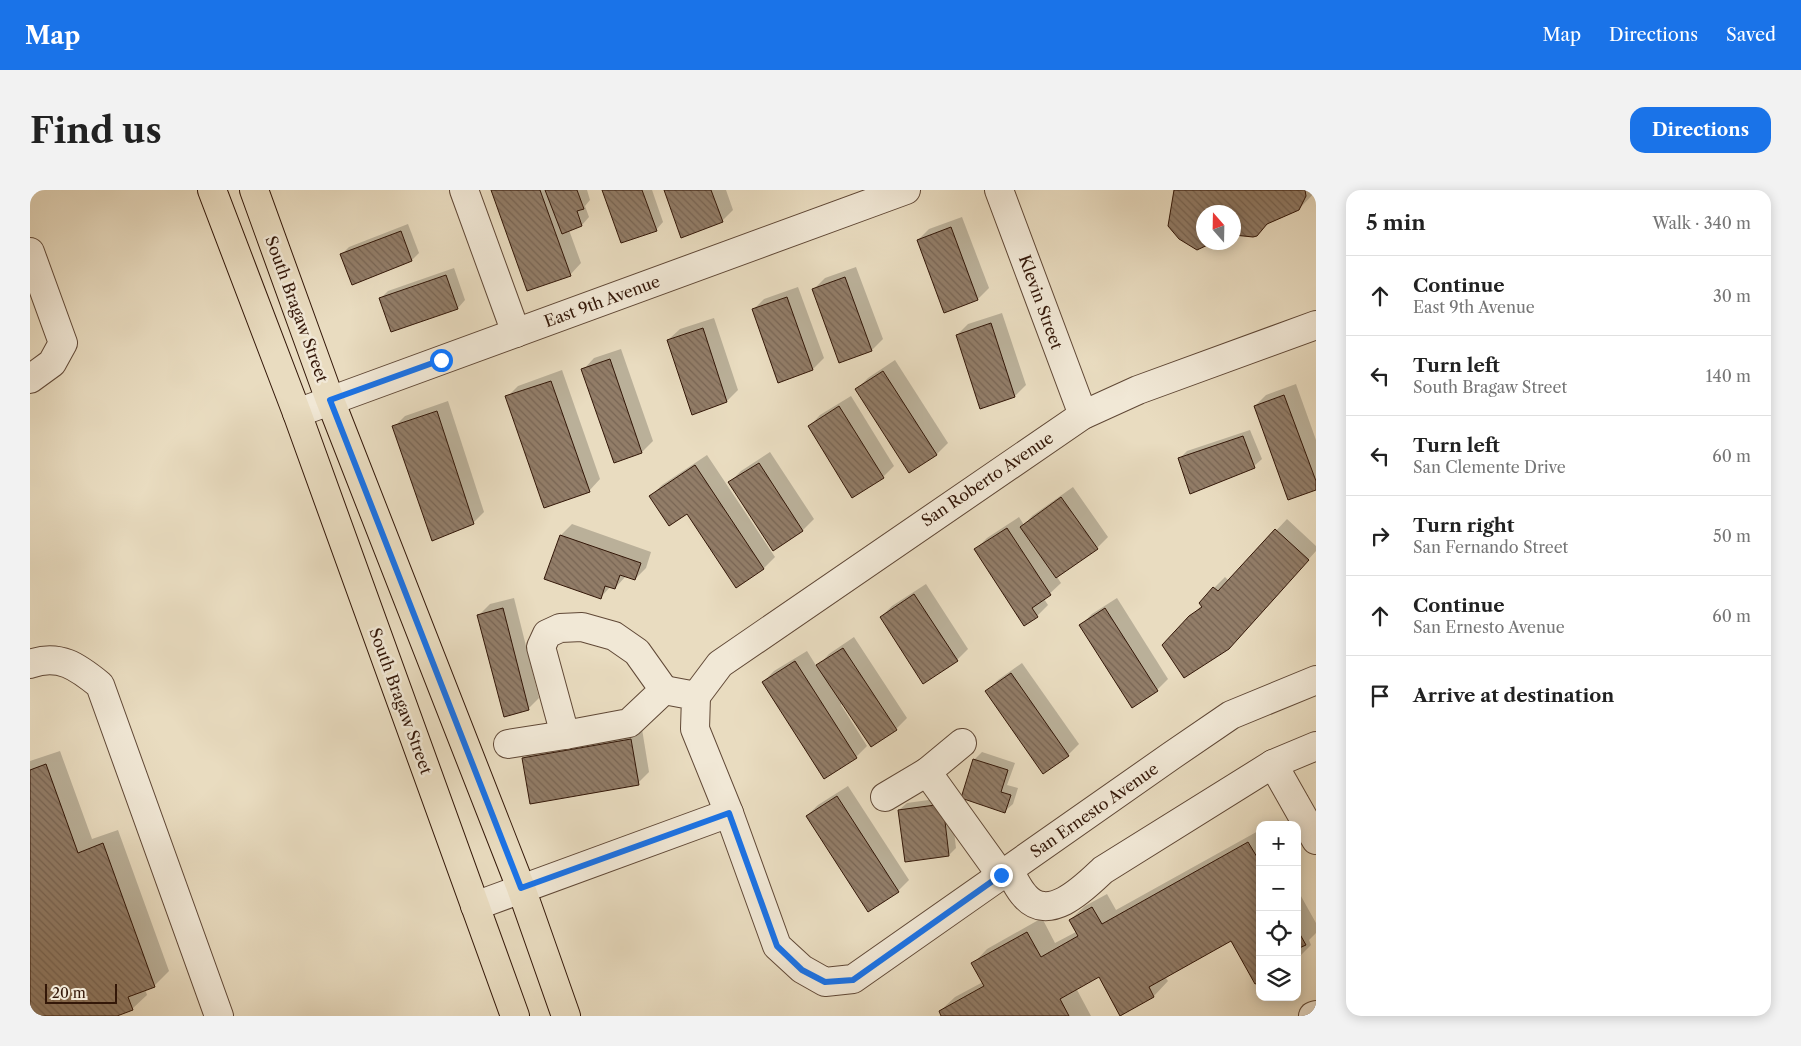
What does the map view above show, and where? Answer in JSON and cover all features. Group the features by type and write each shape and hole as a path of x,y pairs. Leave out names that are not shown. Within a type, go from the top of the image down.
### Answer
{"main road":[{"name":"South Bragaw Street","path":"212,190 297,413 515,1016"},
{"name":"South Bragaw Street","path":"254,190 330,400 521,888 566,1016"}],"street":[{"path":"464,190 516,333"},
{"name":"East 9th Avenue","path":"297,413 906,190"},
{"name":"Klevin Street","path":"999,190 1083,415"},
{"path":"30,252 63,344 52,363 30,379"},
{"name":"San Roberto Avenue","path":"696,696 720,664 1083,415 1138,390 1316,325"},
{"path":"565,735 541,647 547,634 560,628 582,627 614,636 637,652 664,690 696,696"},
{"path":"30,664 37,661 64,661 79,668 100,685 219,1016"},
{"name":"San Ernesto Avenue","path":"696,696 695,729 729,813 777,946 802,970 825,982 853,980 1231,715 1316,680"},
{"path":"508,744 629,723 664,690"},
{"path":"885,797 927,772 962,743"},
{"path":"927,772 1004,873 1034,904 1045,906 1057,904 1081,891 1103,870 1273,764 1316,746"},
{"path":"1273,764 1316,840"},
{"path":"475,906 729,813"}],"building":[{"path":"491,190 540,190 571,276 527,291"},
{"path":"545,190 577,190 584,209 577,211 582,226 562,234"},
{"path":"602,190 642,190 657,231 621,243"},
{"path":"664,190 711,190 723,222 681,238"},
{"path":"1174,190 1305,190 1306,196 1299,210 1267,224 1257,236 1241,236 1241,205 1196,205 1196,249 1179,239 1168,226"},
{"path":"951,227 978,300 944,313 917,240"},
{"path":"401,231 412,261 352,285 340,254"},
{"path":"446,275 458,309 391,332 379,298"},
{"path":"845,277 872,351 839,363 812,289"},
{"path":"787,297 813,370 778,383 752,309"},
{"path":"991,323 1015,397 980,409 956,335"},
{"path":"703,328 727,402 692,415 667,340"},
{"path":"610,359 642,453 614,463 581,369"},
{"path":"883,371 937,455 909,473 855,389"},
{"path":"551,381 590,492 544,508 505,396"},
{"path":"1284,395 1316,481 1316,490 1288,500 1254,406"},
{"path":"839,406 884,478 852,498 808,426"},
{"path":"437,411 474,524 432,541 392,426"},
{"path":"1243,436 1255,468 1190,494 1178,458"},
{"path":"759,463 803,531 773,551 728,482"},
{"path":"695,465 764,569 736,588 687,514 669,526 649,496"},
{"path":"1061,497 1098,549 1056,578 1020,527"},
{"path":"1007,528 1051,595 1032,608 1038,617 1024,626 974,549"},
{"path":"1275,529 1309,560 1229,649 1184,678 1162,645 1189,616 1202,607 1199,603 1213,587 1218,591"},
{"path":"560,535 641,563 635,580 620,575 615,589 605,586 601,599 544,579"},
{"path":"914,594 958,661 923,684 880,617"},
{"path":"503,608 529,710 504,717 477,615"},
{"path":"1105,608 1158,691 1132,708 1079,625"},
{"path":"843,648 897,730 871,747 816,665"},
{"path":"795,661 857,758 824,779 762,682"},
{"path":"1011,673 1069,756 1043,774 985,691"},
{"path":"631,739 639,785 530,804 522,758"},
{"path":"973,759 1008,770 1001,792 1011,795 1005,813 961,798"},
{"path":"46,764 78,853 103,843 155,987 128,997 133,1010 117,1016 30,1016 30,770"},
{"path":"837,796 899,892 868,912 806,816"},
{"path":"943,804 949,856 905,862 898,810"},
{"path":"1248,842 1256,855 1256,984 1231,941 1149,987 1154,997 1120,1016 1099,977 1060,999 1069,1016 941,1016 939,1011 984,986 971,963 1027,932 1041,957 1078,936 1069,920 1092,907 1102,924"},
{"path":"1301,936 1306,945 1301,947"}],"route":[{"path":"441,360 330,400 521,888 729,813 777,946 802,970 825,982 853,980 1001,875"}]}
